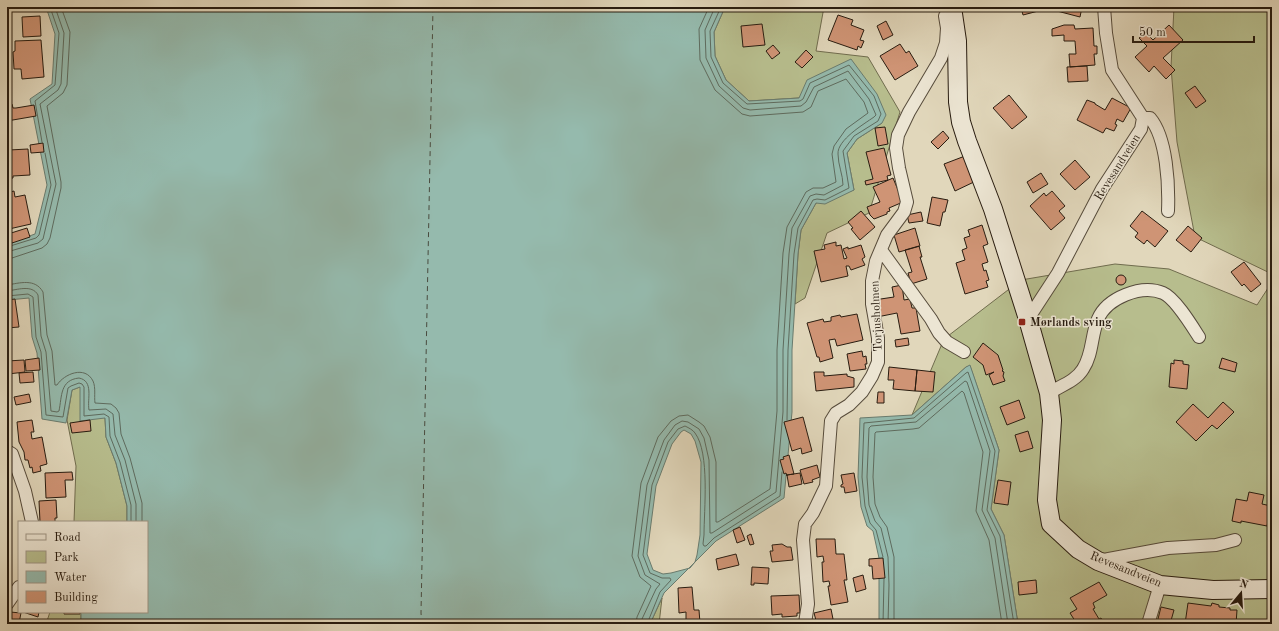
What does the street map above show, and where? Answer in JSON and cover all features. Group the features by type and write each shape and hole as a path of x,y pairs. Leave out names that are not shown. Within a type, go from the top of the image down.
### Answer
{"main road":[{"name":"Revesandveien","path":"952,7 957,41 958,102 961,122 993,209 1028,319 1048,392 1052,420 1047,500 1051,524 1078,548 1098,561 1160,585 1213,590 1272,589"}],"street":[{"name":"Torjusholmen","path":"805,623 808,604 803,540 805,524 813,513 826,486 831,421 836,413 862,392 872,376 878,362 878,338 872,304 872,281 876,261 887,235 904,212 907,202 896,148 898,135 909,112 941,58 946,43 947,28 944,7"},
{"name":"Revesandveien","path":"1028,319 1058,273 1102,189 1141,129 1143,118 1112,70 1106,33 1104,7"},
{"path":"1143,118 1150,118 1156,124 1162,140 1169,190 1168,211"},
{"name":"Torjusholmen","path":"881,250 931,319 939,333 947,342 964,352"},
{"path":"1048,392 1072,380 1083,369 1089,355 1097,321 1102,312 1113,301 1126,295 1146,290 1163,293 1179,308 1199,337"},
{"path":"7,451 12,454 25,491 32,521"},
{"path":"1098,561 1168,548 1216,545 1235,540"},
{"path":"1148,624 1160,585"},
{"path":"7,604 18,588"}],"green space":[{"path":"725,7 824,7 816,51 868,57 900,112 869,213 827,233 805,298 795,304 801,230 816,203 854,190 847,153 857,139 882,123 799,98 749,101 726,80 715,56 714,32"},
{"path":"1174,7 1272,7 1272,274 1195,237 1177,142 1171,67"},
{"path":"1115,264 1169,269 1257,305 1272,282 1272,624 1018,624 1004,535 991,509 999,450 970,366 966,367 912,415 944,339 1021,280"},
{"path":"80,387 105,418 106,437 116,463 127,506 127,521 74,521 76,466 67,420 72,390"},
{"path":"662,598 659,624 650,624"},
{"path":"50,613 81,613 81,624 46,624"}],"water":[{"path":"46,7 725,7 714,32 715,56 726,80 749,101 799,98 807,80 851,59 877,94 886,115 882,123 857,139 847,153 854,190 825,204 816,203 801,230 792,350 792,412 784,498 716,541 695,562 700,535 701,462 695,441 691,434 684,430 681,432 672,444 656,486 647,554 653,570 663,574 689,568 664,593 650,624 81,624 81,613 148,613 148,521 127,521 127,506 116,463 106,437 105,418 80,421 80,387 72,390 66,423 42,419 37,353 32,337 29,298 8,300 7,244 35,234 47,185 30,99 52,84 55,34"},
{"path":"970,365 999,450 991,509 1004,535 1018,624 879,624 879,558 873,531 867,526 861,507 858,477 860,418 912,415"}],"building":[{"path":"1021,7 1046,7 1046,9 1023,15"},
{"path":"1059,7 1082,7 1080,17 1057,11"},
{"path":"838,15 853,20 851,25 864,30 860,40 864,41 861,48 858,46 857,50 828,40"},
{"path":"40,16 41,36 23,37 22,17"},
{"path":"886,21 893,35 883,40 877,26"},
{"path":"762,24 765,45 743,47 741,26"},
{"path":"1064,25 1074,25 1075,29 1093,28 1094,46 1097,46 1097,54 1094,54 1095,65 1070,67 1069,54 1076,54 1075,41 1064,41 1064,35 1052,36 1052,29"},
{"path":"1169,25 1183,40 1163,58 1175,70 1166,79 1154,66 1149,72 1135,57 1147,46 1139,38 1146,33 1153,40"},
{"path":"41,40 44,77 22,79 21,69 14,69 13,52 15,51 15,41"},
{"path":"900,44 906,53 909,51 918,66 895,80 880,56"},
{"path":"773,45 780,53 772,59 766,51"},
{"path":"806,50 813,57 802,68 795,62"},
{"path":"1087,66 1088,81 1068,82 1067,67"},
{"path":"1195,86 1206,101 1196,108 1185,93"},
{"path":"1009,95 1027,117 1012,129 993,108"},
{"path":"1112,98 1131,108 1123,122 1117,119 1115,124 1117,125 1114,131 1106,128 1103,133 1077,120 1087,100 1095,103 1105,110"},
{"path":"12,104 13,108 34,105 36,116 7,121 7,105"},
{"path":"885,127 888,144 878,146 875,128"},
{"path":"943,131 949,138 938,149 931,142"},
{"path":"43,143 44,152 31,153 30,145"},
{"path":"884,148 891,175 887,176 888,180 866,185 865,181 873,179 866,152"},
{"path":"28,149 30,175 13,176 13,178 7,179 7,155 9,155 9,150"},
{"path":"965,156 976,181 955,191 944,164"},
{"path":"1075,160 1090,177 1075,190 1060,174"},
{"path":"1041,173 1048,184 1033,193 1027,182"},
{"path":"893,178 903,202 889,208 890,211 887,212 887,214 874,219 870,215 867,207 880,202 873,187"},
{"path":"14,191 15,197 25,195 31,224 9,229 7,224 7,193"},
{"path":"1052,191 1065,206 1059,211 1065,218 1051,230 1030,206 1044,193 1046,196"},
{"path":"932,197 948,200 945,212 943,212 940,226 927,223"},
{"path":"861,211 875,227 860,240 851,229 853,228 848,222"},
{"path":"1142,211 1168,231 1155,247 1147,240 1144,244 1135,237 1138,233 1130,226"},
{"path":"921,212 923,221 909,223 907,215"},
{"path":"982,225 988,244 983,246 988,262 982,264 984,271 986,270 989,280 986,281 988,287 965,294 956,263 965,260 962,250 967,248 964,238 970,236 968,230"},
{"path":"1188,226 1202,238 1191,252 1176,240"},
{"path":"27,228 30,237 12,243 8,234"},
{"path":"915,228 920,246 899,252 894,235"},
{"path":"836,242 836,246 841,245 844,259 847,258 843,249 861,245 865,257 862,259 865,265 851,270 849,266 846,266 848,276 821,282 814,251 825,249 824,245"},
{"path":"919,246 922,257 920,257 927,279 911,284 908,273 912,272 905,250"},
{"path":"1244,262 1261,284 1251,292 1244,284 1242,286 1231,272"},
{"path":"1119,275 1123,275 1125,276 1125,284 1119,285 1116,282 1116,278"},
{"path":"902,285 904,300 910,299 912,308 916,308 920,331 901,334 897,313 877,317 874,300 894,297 892,287"},
{"path":"15,299 19,327 7,328 7,300"},
{"path":"857,314 863,340 837,346 835,339 829,340 833,358 820,362 819,357 817,357 807,323 823,319 824,322 831,321 831,317"},
{"path":"908,338 909,345 896,347 895,340"},
{"path":"983,343 998,355 1003,370 1002,371 1004,372 1003,376 1005,381 993,385 989,375 994,372 986,375 983,365 973,357"},
{"path":"862,351 863,357 866,356 866,369 850,371 847,354"},
{"path":"39,358 40,370 26,371 25,360"},
{"path":"1222,358 1237,363 1235,372 1219,368"},
{"path":"24,360 25,372 8,374 7,361"},
{"path":"1174,360 1183,361 1183,364 1189,365 1187,389 1169,387 1171,363 1174,364"},
{"path":"889,367 917,370 915,391 893,389 894,380 888,380"},
{"path":"917,370 935,372 933,392 915,391"},
{"path":"33,372 34,382 20,383 19,373"},
{"path":"814,372 824,372 824,376 847,374 847,376 854,378 854,387 816,391"},
{"path":"878,392 884,392 884,403 877,403"},
{"path":"29,394 31,402 16,405 14,397"},
{"path":"1019,400 1025,418 1007,425 1000,407"},
{"path":"1223,402 1234,412 1217,429 1212,425 1196,441 1176,422 1193,404 1208,418"},
{"path":"803,417 812,451 802,454 801,448 792,451 784,422"},
{"path":"32,420 34,432 31,432 32,439 42,437 47,464 40,466 41,471 33,473 32,467 30,468 28,460 25,460 24,452 19,442 17,422"},
{"path":"90,420 91,431 72,433 70,423"},
{"path":"1028,431 1033,448 1020,452 1015,435"},
{"path":"789,455 794,474 787,476 786,473 784,474 780,460"},
{"path":"817,465 820,477 812,480 813,482 804,484 800,470"},
{"path":"72,472 73,480 65,480 66,497 46,498 45,473"},
{"path":"800,473 802,484 789,487 787,475"},
{"path":"854,473 857,491 845,493 844,487 841,487 843,484 841,475"},
{"path":"998,480 1011,482 1008,505 994,503"},
{"path":"1249,492 1264,495 1262,504 1271,506 1267,526 1241,521 1241,523 1232,521 1236,499 1247,501"},
{"path":"56,500 57,518 55,518 55,521 40,521 39,501"},
{"path":"740,527 745,540 737,543 733,530"},
{"path":"751,534 754,544 750,545 747,536"},
{"path":"816,539 835,539 836,554 844,554 847,580 844,580 848,602 831,605 828,586 830,586 829,581 823,582 822,562 824,562 823,556 817,557"},
{"path":"782,544 787,547 791,547 793,560 772,562 770,551 773,551 772,545"},
{"path":"736,554 739,565 718,570 716,559"},
{"path":"883,558 885,578 873,579 872,566 869,566 869,559"},
{"path":"752,567 769,568 768,584 754,583 754,585 751,585"},
{"path":"863,575 866,589 856,592 853,578"},
{"path":"1036,580 1037,593 1019,595 1018,582"},
{"path":"1099,582 1107,595 1093,603 1095,608 1093,609 1099,619 1101,618 1105,624 1077,624 1070,613 1077,609 1070,598"},
{"path":"692,587 694,610 699,610 700,623 701,622 702,624 678,624 686,620 686,612 679,613 678,588"},
{"path":"799,595 800,613 797,613 797,616 782,617 782,614 772,615 771,596"},
{"path":"1188,603 1211,606 1212,603 1219,605 1219,607 1237,610 1236,624 1185,624"},
{"path":"1161,607 1174,610 1170,624 1157,623"},
{"path":"831,609 834,624 817,624 814,613"},
{"path":"10,612 21,613 19,623 21,624 7,624"},
{"path":"26,613 39,613 38,617"},
{"path":"64,613 80,613 80,614"}],"ferry route":[{"path":"422,624 433,7"}],"place":[{"name":"Mørlands sving","path":"1022,322"}]}
